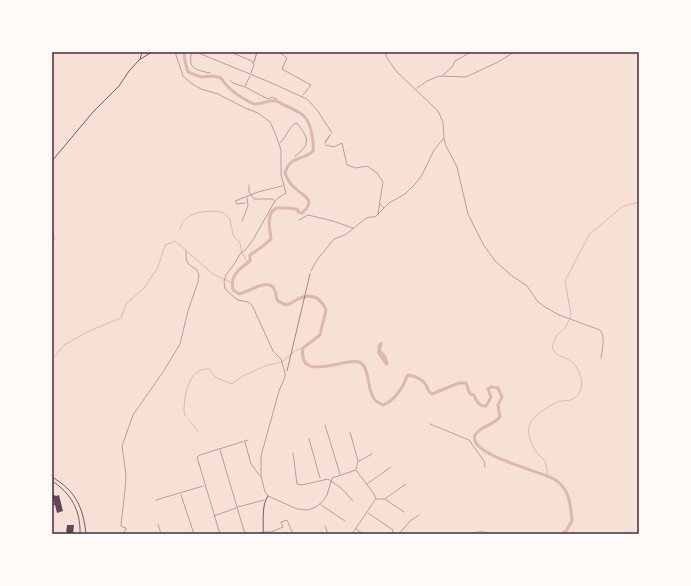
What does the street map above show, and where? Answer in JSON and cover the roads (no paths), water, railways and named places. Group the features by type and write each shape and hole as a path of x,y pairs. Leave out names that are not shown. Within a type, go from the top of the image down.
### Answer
{"street":[{"path":"140,60 142,52"},
{"path":"52,161 93,112 119,86 129,71 140,60 152,52"},
{"path":"175,52 183,76 187,80 201,89 218,94 263,116 272,126 279,143 281,154 281,178 286,193 275,201 253,240 240,254 226,276 224,282 225,289 235,298 248,302 252,305 273,351 281,359 285,373 263,450 261,476 264,489 268,496 300,510 312,509 320,504 327,494 330,480 332,478 340,474 356,470"},
{"path":"192,52 192,66 195,69 210,73"},
{"path":"196,52 303,96 313,104 332,132"},
{"path":"230,52 252,61 254,65 245,87"},
{"path":"279,52 287,58 282,69 311,85 303,96"},
{"path":"385,52 397,72 438,111 443,122 446,146 457,167 468,214 484,244 495,260 511,275 527,286 538,302 545,307 559,315 600,330 603,339 600,358"},
{"path":"442,76 452,67 454,61 471,52"},
{"path":"416,89 431,79 442,76 466,77 498,62 514,52"},
{"path":"230,80 233,83 245,87 268,100 272,97 277,99"},
{"path":"279,143 285,138 294,124 297,123 302,129 307,143 305,149 296,156"},
{"path":"311,271 317,260 334,239 346,235 365,219 378,215 385,208 405,194 416,183 422,175 434,150 444,138"},
{"path":"325,145 334,147 342,143 347,165 356,168 367,166 382,178 383,182 378,215"},
{"path":"249,185 249,192 254,199 272,199 275,201"},
{"path":"245,203 238,204 235,201 284,185"},
{"path":"242,221 248,206 247,197"},
{"path":"380,203 382,207 385,208"},
{"path":"299,220 308,216 333,221 354,229"},
{"path":"52,222 54,238 52,246"},
{"path":"124,534 126,528 121,525 126,475 122,446 133,415 163,372 180,344 188,311 199,278 196,269 186,261 186,251"},
{"path":"430,424 469,440 484,461 485,467"},
{"path":"325,425 340,474"},
{"path":"350,432 358,461 356,470"},
{"path":"309,439 320,480"},
{"path":"220,534 197,456 248,440"},
{"path":"245,441 251,464 261,476"},
{"path":"220,449 245,534"},
{"path":"293,452 297,484 302,485 326,478 341,488 353,501"},
{"path":"358,461 372,454"},
{"path":"367,484 391,467"},
{"path":"356,470 376,499"},
{"path":"52,477 70,491 77,500 82,512 86,534"},
{"path":"52,481 67,493 73,502 79,519 80,534"},
{"path":"385,499 406,484"},
{"path":"156,500 205,486"},
{"path":"181,493 194,534"},
{"path":"268,496 266,499 264,533 283,527 281,522 287,520 293,534"},
{"path":"214,516 266,499"},
{"path":"376,499 385,499 404,512"},
{"path":"352,534 376,499"},
{"path":"73,502 77,500"},
{"path":"320,504 345,521"},
{"path":"367,512 393,530 392,534"},
{"path":"399,534 419,515"},
{"path":"158,524 161,534"},
{"path":"325,526 328,534"},
{"path":"356,529 363,534"}],"waterway":[{"path":"184,52 188,72 201,77 214,76 221,78 236,94 254,104 276,101 300,113 309,123 311,129 313,151 304,157 293,161 287,167 285,173 292,186 306,197 309,202 308,205 302,213 298,212 297,209 280,208 271,213 269,221 271,239 250,255 250,261 236,273 232,285 233,290 239,294 258,286 269,285 272,286 276,292 277,300 284,304 289,304 300,298 309,296 313,296 322,302 326,310 320,335 303,348 303,359 307,365 315,367 324,367 353,361 359,362 363,365 367,374 372,396 376,401 383,405 389,402 396,395 403,386 408,375 421,379 432,394 459,383 466,383 470,394 474,395 481,406 486,406 491,397 488,389 491,387 498,388 502,397 498,405 500,417 477,432 475,435 476,442 482,449 493,455 552,478 565,489 571,507 572,521 566,531 561,534"},
{"path":"570,318 571,314 565,281 589,235 623,206 639,202"},
{"path":"180,229 182,223 191,215 210,211 222,212 230,219 233,235 240,243 242,253 248,263"},
{"path":"52,360 64,345 89,331 121,318 126,304 144,288 158,267 165,245 175,241 213,274 232,283"},
{"path":"548,477 545,461 531,442 529,427 533,419 547,407 557,402 572,400 580,392 582,381 575,366 569,359 556,354 552,347 556,336 565,328 569,320"},
{"path":"185,416 184,406 186,391 196,373 209,369 215,377 232,384 243,376 265,366 282,362 296,350 303,348"},
{"path":"188,419 198,431"},
{"path":"466,534 482,531 489,534"}]}
